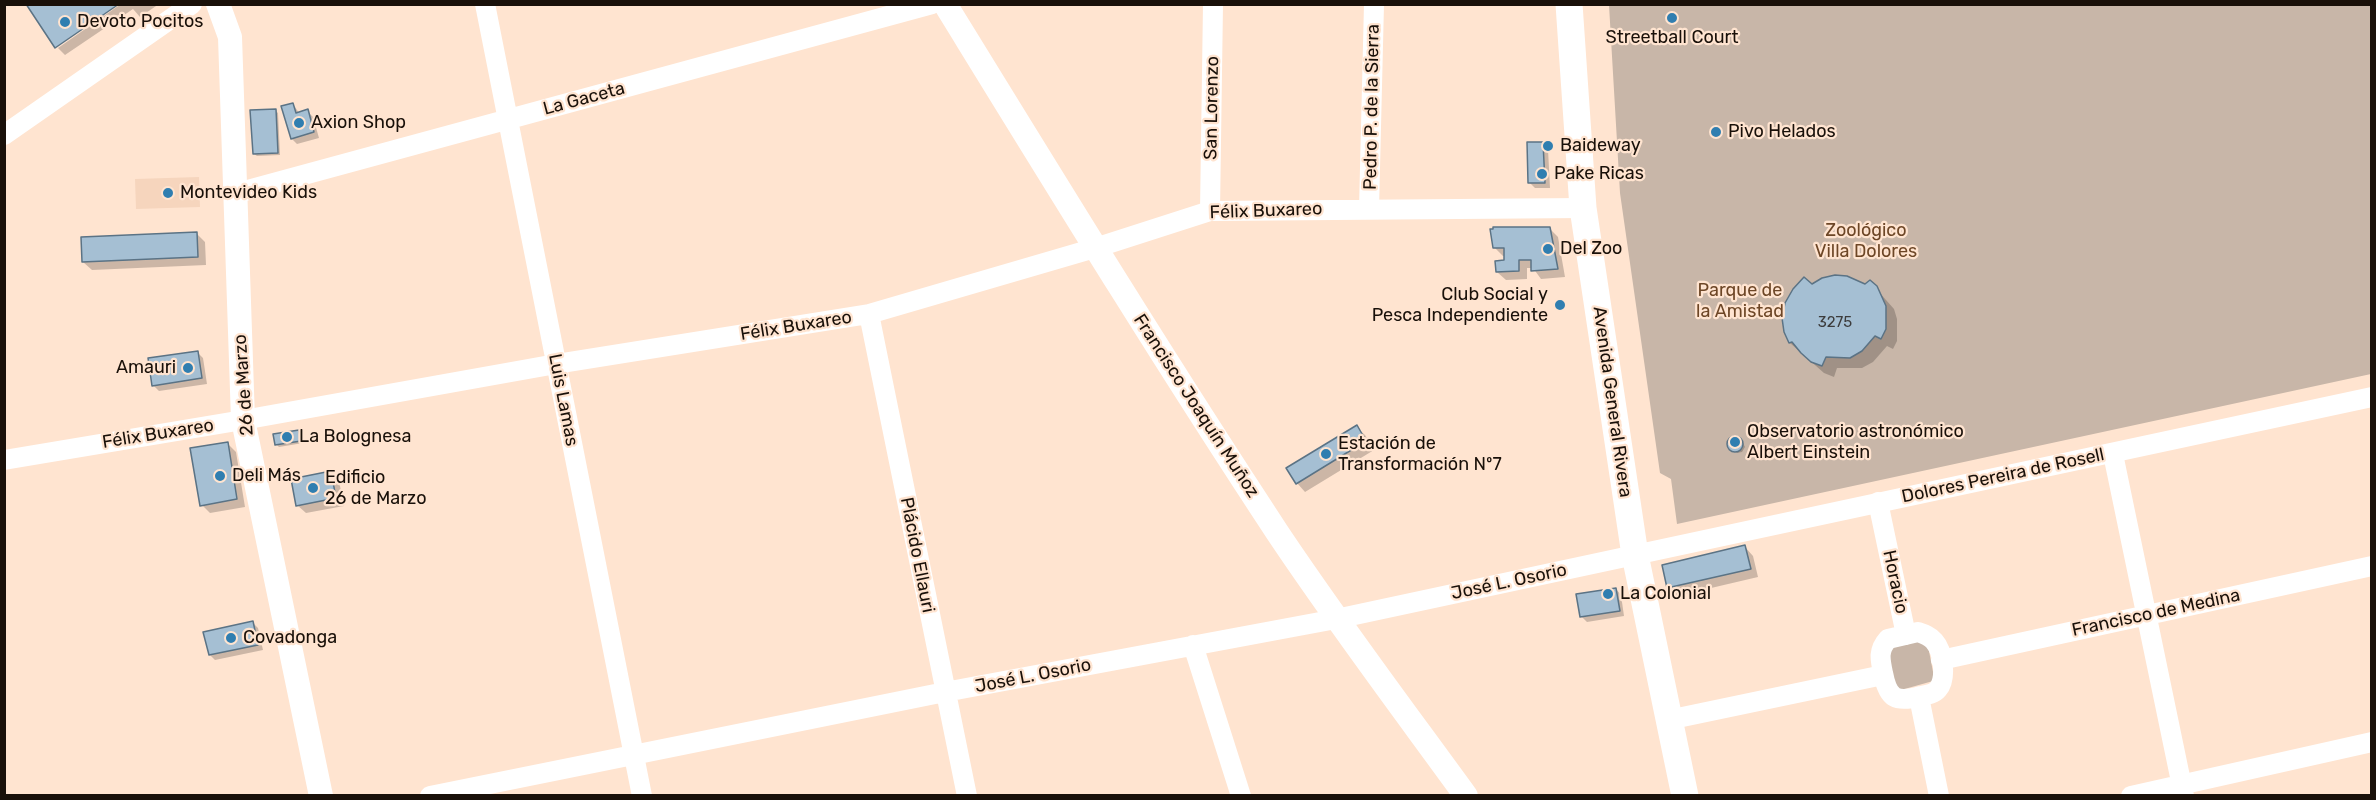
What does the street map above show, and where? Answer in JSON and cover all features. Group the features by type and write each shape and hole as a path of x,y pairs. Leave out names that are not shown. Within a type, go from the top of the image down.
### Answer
{"main road":[{"name":"Avenida General Rivera","path":"1569,4 1583,208 1635,555 1685,795"}],"street":[{"path":"4,135 192,4"},
{"name":"26 de Marzo","path":"218,4 230,37 243,420 321,795"},
{"name":"Luis Lamas","path":"484,4 642,795"},
{"name":"La Gaceta","path":"237,193 932,4"},
{"name":"Francisco Joaquín Muñoz","path":"945,4 1095,248 1278,533 1336,619 1466,795"},
{"name":"San Lorenzo","path":"1210,211 1213,4"},
{"name":"Pedro P. de la Sierra","path":"1369,209 1374,4"},
{"name":"Félix Buxareo","path":"4,460 556,364 868,314 1095,248 1210,211 1583,208"},
{"name":"Plácido Ellauri","path":"868,314 967,795"},
{"name":"Dolores Pereira de Rosell","path":"1635,555 1878,501 2113,454 2372,397"},
{"path":"2113,454 2183,790"},
{"name":"Horacio","path":"1878,501 1906,634 1918,632 1929,636 1936,644 1942,667"},
{"name":"José L. Osorio","path":"430,795 945,692 1336,619 1635,555"},
{"name":"Francisco de Medina","path":"1942,667 2147,614 2372,566"},
{"path":"1906,634 1888,639 1880,651 1883,674 1898,699 1905,700 1933,693 1939,688 1942,667"},
{"path":"1193,645 1241,795"},
{"path":"1668,720 1883,674"},
{"path":"1919,697 1939,795"},
{"path":"2131,795 2183,790 2372,742"}],"shaded area":[{"name":"Montevideo Kids","path":"199,177 200,207 136,209 135,179"}],"green space":[{"name":"Zoológico Villa Dolores","path":"1609,5 2371,5 2371,374 1677,524 1671,479 1660,473 1620,193"},
{"path":"1921,641 1928,646 1933,681 1901,690 1895,685 1888,653 1893,646"}],"building":[{"name":"Devoto Pocitos","path":"26,4 119,4 55,48"},
{"name":"Axion Shop","path":"293,103 296,113 308,109 314,132 291,139 281,106"},
{"path":"276,109 278,153 253,154 250,110"},
{"path":"1527,142 1543,142 1545,183 1528,183"},
{"path":"1493,227 1550,227 1558,269 1531,271 1531,260 1519,260 1519,271 1496,272 1495,261 1504,260 1504,248 1493,248 1490,229"},
{"path":"197,232 198,257 82,262 81,237"},
{"path":"1835,275 1847,276 1865,284 1870,280 1877,286 1886,306 1886,329 1881,339 1875,336 1862,351 1850,358 1826,357 1822,366 1811,362 1792,342 1789,343 1784,332 1782,318 1785,303 1793,289 1804,277 1812,284 1822,278"},
{"path":"198,351 202,378 152,386 148,358"},
{"name":"Estación de Transformación Nº7","path":"1357,425 1366,441 1296,484 1286,468"},
{"name":"La Bolognesa","path":"299,430 301,441 275,445 273,434"},
{"name":"Observatorio astronómico Albert Einstein","path":"1735,436 1743,444 1735,452 1727,444"},
{"path":"228,442 237,499 200,506 190,448"},
{"name":"Edificio 26 de Marzo","path":"331,471 336,498 296,506 291,479"},
{"path":"1745,545 1751,569 1667,588 1662,565"},
{"path":"1616,588 1620,611 1580,617 1576,594"},
{"name":"Covadonga","path":"253,621 258,645 209,655 203,632"}],"place":[{"name":"Streetball Court","path":"1672,18"},
{"name":"Devoto Pocitos","path":"65,22"},
{"name":"Axion Shop","path":"299,123"},
{"name":"Pivo Helados","path":"1716,132"},
{"name":"Baideway","path":"1548,146"},
{"name":"Pake Ricas","path":"1542,174"},
{"name":"Montevideo Kids","path":"168,193"},
{"name":"Del Zoo","path":"1548,249"},
{"name":"Club Social y Pesca Independiente","path":"1560,305"},
{"name":"Amauri","path":"188,368"},
{"name":"La Bolognesa","path":"287,437"},
{"name":"Observatorio astronómico Albert Einstein","path":"1735,442"},
{"name":"Estación de Transformación Nº7","path":"1326,454"},
{"name":"Deli Más","path":"220,476"},
{"name":"Edificio 26 de Marzo","path":"313,488"},
{"name":"La Colonial","path":"1608,594"},
{"name":"Covadonga","path":"231,638"}],"park label":[{"name":"Parque de la Amistad","path":"1740,301"}]}
